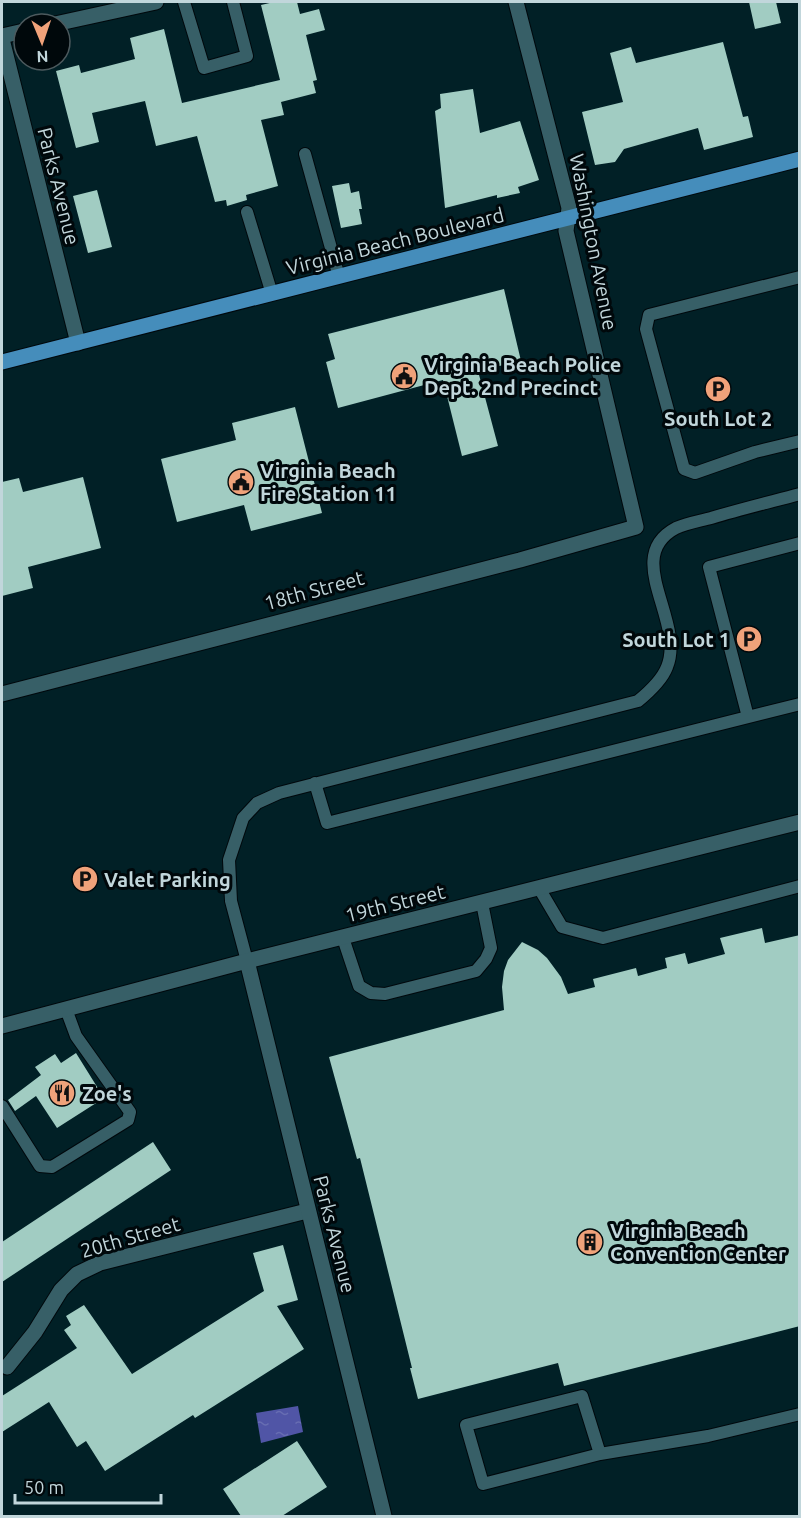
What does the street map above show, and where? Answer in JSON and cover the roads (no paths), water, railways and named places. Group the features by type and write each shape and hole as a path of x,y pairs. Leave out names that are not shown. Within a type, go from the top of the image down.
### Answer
{"main road":[{"name":"Virginia Beach Boulevard","path":"2,362 800,159"}],"street":[{"path":"72,20 156,2"},
{"name":"Washington Avenue","path":"516,2 569,208 566,231 636,527"},
{"name":"Parks Avenue","path":"2,37 78,343"},
{"name":"18th Street","path":"2,694 520,560 636,527"},
{"name":"19th Street","path":"2,1026 247,961 800,822"},
{"name":"Parks Avenue","path":"247,961 384,1516"},
{"name":"20th Street","path":"7,1367 35,1332 61,1290 77,1274 100,1263 307,1211"}],"lane":[{"path":"184,2 204,68 247,56 232,2"},
{"path":"305,154 339,277"},
{"path":"248,212 272,294"},
{"path":"800,278 649,315 646,330 684,469 695,473 755,452 800,441"},
{"path":"247,961 231,901 229,860 243,818 257,803 279,793 315,783 638,701 657,682 667,667 671,649 670,633 653,569 653,556 657,544 678,528 800,494"},
{"path":"748,717 708,567 800,543"},
{"path":"315,783 327,823 800,704"},
{"path":"539,888 562,927 603,938 800,886"},
{"path":"343,938 359,986 371,993 384,994 476,972 491,948 482,903"},
{"path":"2,1106 40,1166 52,1167 128,1120 130,1112 76,1036 66,1009"},
{"path":"600,1454 582,1396 466,1425 483,1484 600,1454 708,1436 800,1414"}],"water":[{"path":"298,1406 303,1432 261,1443 256,1413"}],"place":[{"name":"Virginia Beach Police Dept. 2nd Precinct","path":"404,376"},
{"name":"South Lot 2","path":"718,389"},
{"name":"Virginia Beach Fire Station 11","path":"241,482"},
{"name":"South Lot 1","path":"749,639"},
{"name":"Valet Parking","path":"85,879"},
{"name":"Zoe's","path":"62,1093"},
{"name":"Virginia Beach Convention Center","path":"590,1242"}]}
